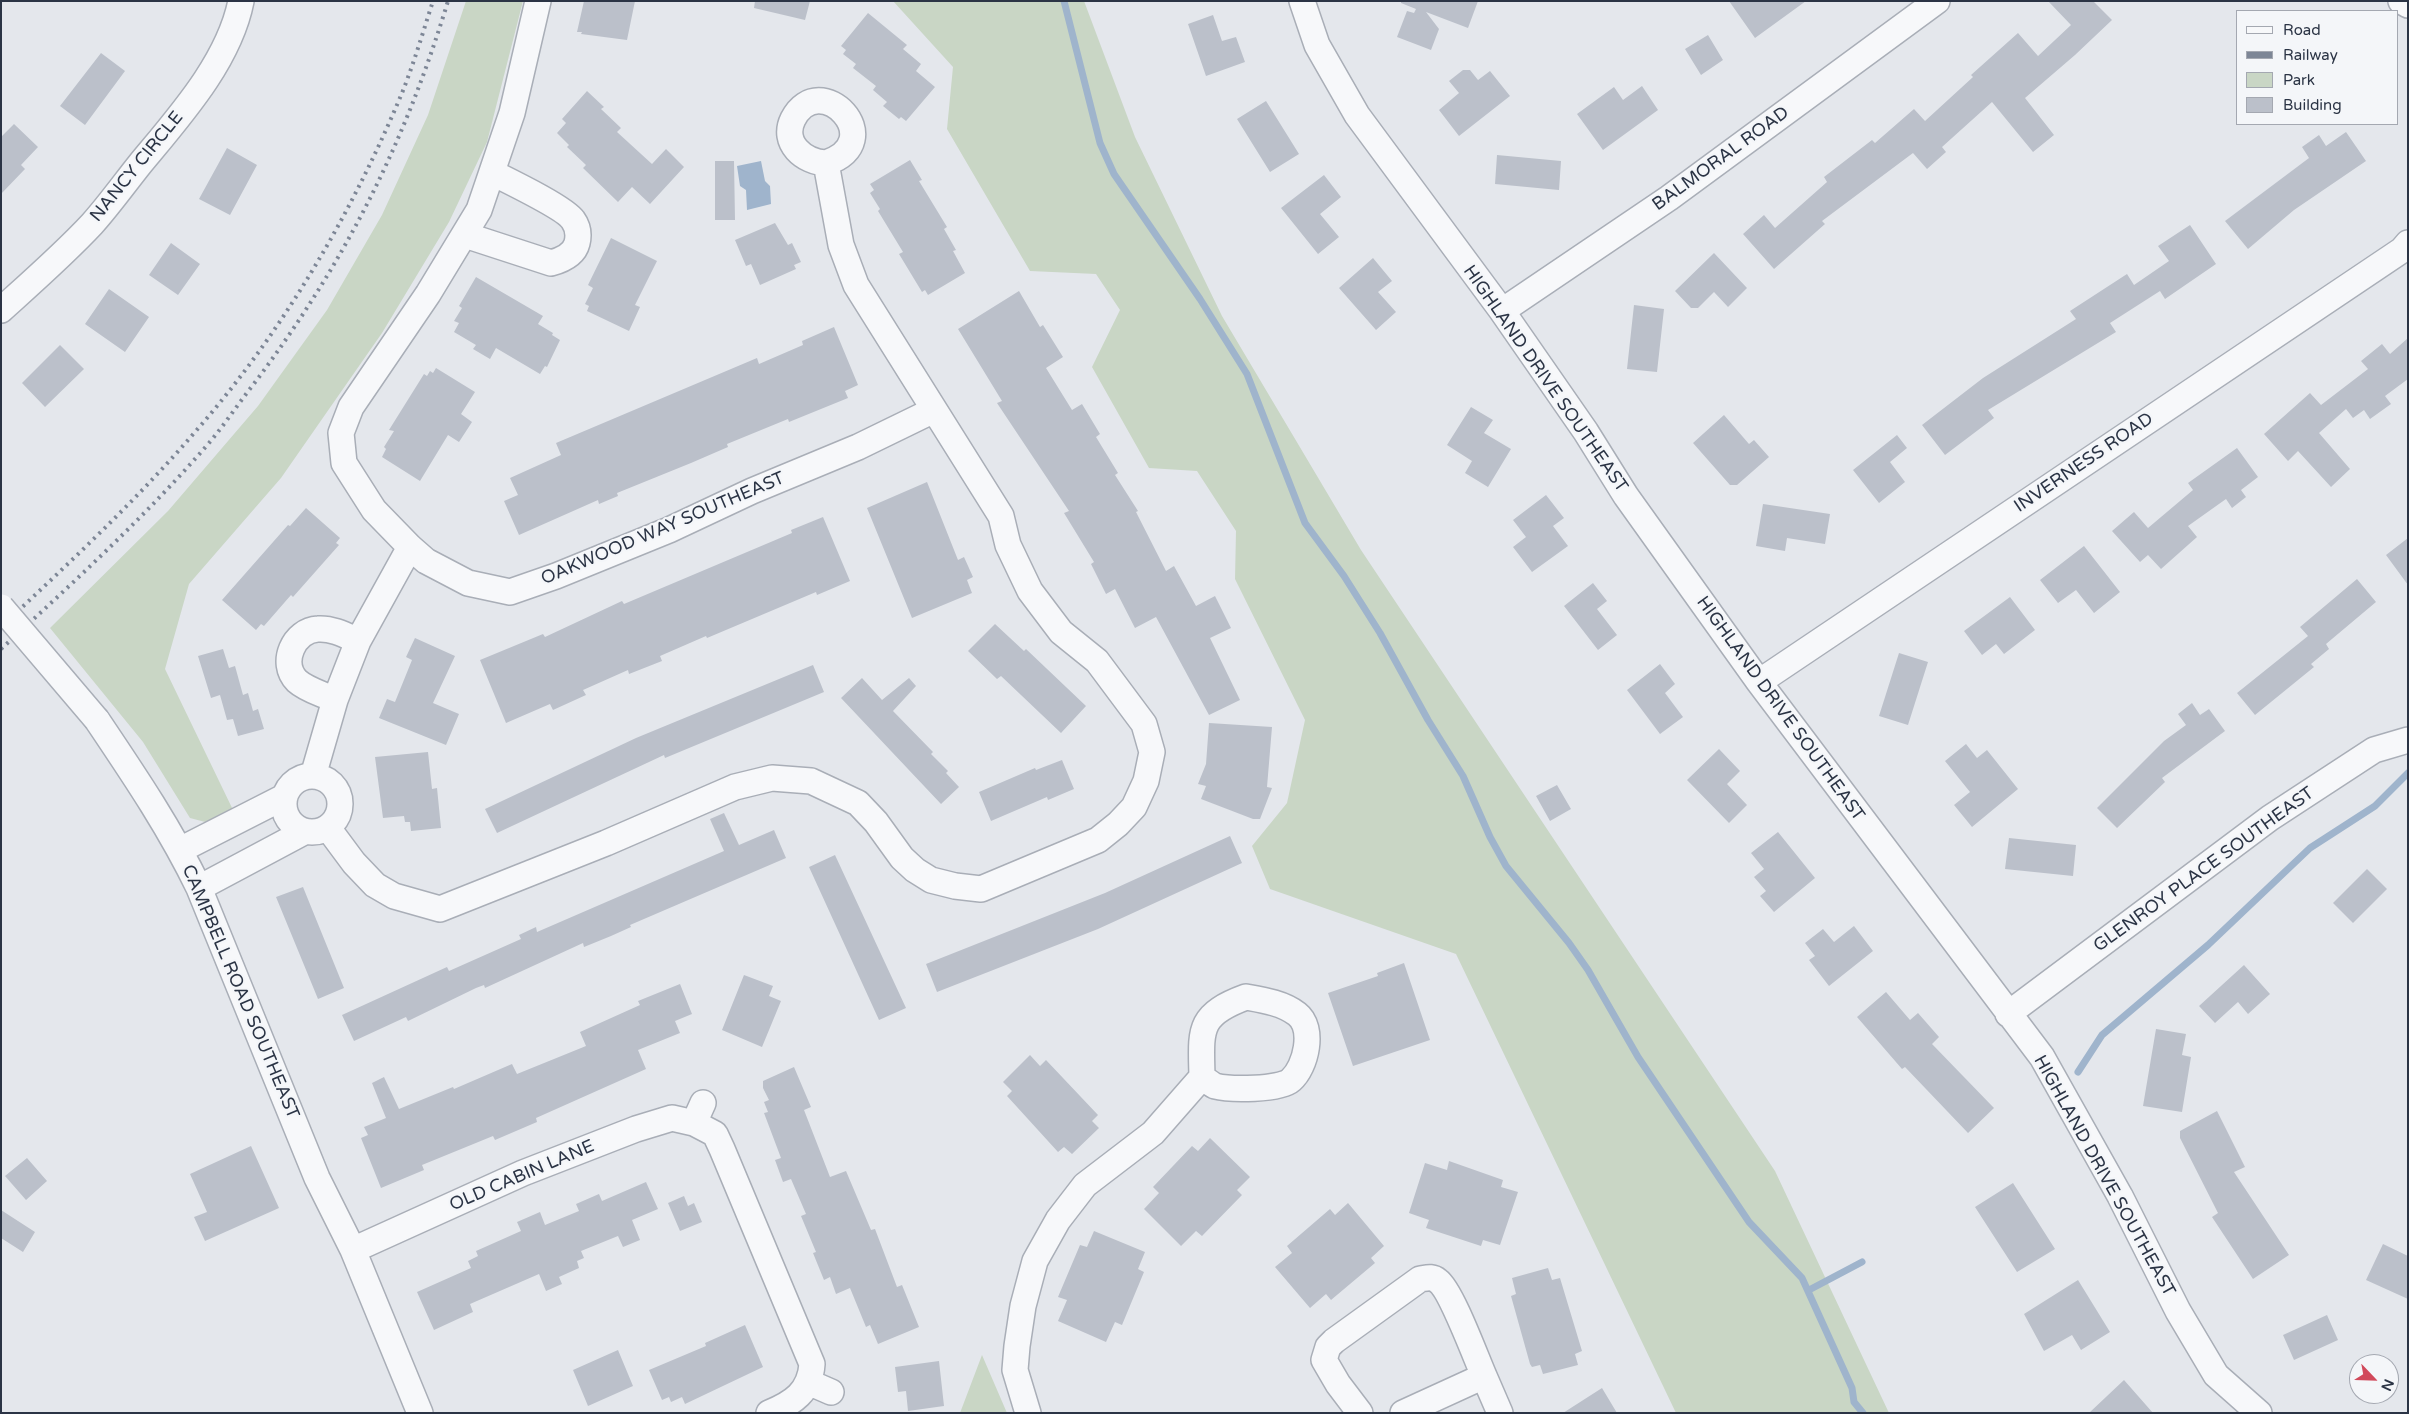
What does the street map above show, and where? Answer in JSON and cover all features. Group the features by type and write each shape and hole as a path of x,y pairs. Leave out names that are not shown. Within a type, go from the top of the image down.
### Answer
{"street":[{"name":"NANCY CIRCLE","path":"1,310 92,224 172,126 198,91 220,53 238,19 241,1"},
{"name":"OAKWOOD WAY SOUTHEAST","path":"538,1 512,113 479,210 428,294 351,407 341,433 344,463 374,510 426,561 468,583 510,592 556,576 669,530 752,490 858,447 934,410"},
{"name":"HIGHLAND DRIVE SOUTHEAST","path":"1302,1 1317,45 1351,106 1502,311 1586,432 1626,496 1759,682 2042,1057 2120,1196 2178,1312 2216,1375 2259,1413"},
{"name":"BALMORAL ROAD","path":"1502,311 1669,198 1936,1"},
{"path":"2401,1 2408,5"},
{"path":"199,888 316,830 335,821 340,812 338,792 323,778 313,776 295,781 284,797 283,806 289,822 316,830 354,862 375,885 394,896 440,909 606,843 735,787 772,778 811,780 858,803 876,822 908,864 932,880 955,886 981,888 1098,840 1118,824 1134,807 1146,781 1152,752 1144,724 1097,661 1061,632 1030,591 1008,545 1001,516 856,285 841,245 826,163"},
{"path":"465,235 551,264 565,259 576,246 578,232 573,219 548,202 493,173"},
{"name":"INVERNESS ROAD","path":"1759,682 2394,255 2408,243"},
{"path":"313,776 335,700 358,641 410,547"},
{"name":"CAMPBELL ROAD SOUTHEAST","path":"1,607 97,720 149,796 180,850 199,888 317,1178 352,1250 420,1413"},
{"path":"335,700 297,681 291,672 288,660 292,649 297,639 306,631 317,629 339,632 358,641"},
{"name":"GLENROY PLACE SOUTHEAST","path":"2008,1014 2270,818 2374,750 2408,740"},
{"path":"180,850 284,797"},
{"path":"1028,1413 1015,1370 1023,1306 1035,1261 1058,1220 1085,1185 1154,1133 1202,1077 1204,1027 1214,1011 1246,997 1276,1003 1298,1014 1308,1036 1305,1055 1291,1080 1272,1089 1215,1086 1202,1077"},
{"name":"OLD CABIN LANE","path":"352,1250 524,1173 636,1129 672,1118 699,1113 715,1134 741,1189 776,1279 808,1351 820,1387 804,1392 792,1402 769,1413"},
{"path":"1360,1413 1338,1384 1324,1360 1328,1347 1420,1279 1430,1277 1439,1281 1459,1316 1500,1413"},
{"path":"1403,1413 1484,1376"}],"green space":[{"path":"466,1 523,1 487,142 449,222 382,333 281,478 189,584 165,669 234,812 209,823 190,818 143,742 50,628 168,511 258,406 327,310 382,215 428,115"},
{"path":"893,1 1084,1 1135,137 1222,316 1361,550 1775,1171 1889,1413 1676,1413 1456,954 1270,889 1252,846 1287,803 1305,720 1235,579 1236,531 1197,471 1149,468 1092,367 1120,310 1096,274 1030,271 947,129 953,67"},
{"path":"982,1355 1007,1413 960,1413"}],"water":[{"path":"761,161 765,181 770,186 771,204 747,210 746,190 740,186 737,166"}],"building":[{"path":"584,1 635,1 627,40 577,32"},
{"path":"755,1 810,1 805,20 754,8"},
{"path":"1401,1 1478,1 1468,28 1426,12 1439,29 1431,50 1397,37 1407,11 1414,13 1416,9 1401,3"},
{"path":"1729,1 1806,1 1755,38"},
{"path":"2048,1 2093,1 2112,20 2025,98 2054,135 2033,152 1992,102 1942,147 1946,152 1927,169 1913,153 1822,221 1825,224 1774,269 1743,234 1764,215 1775,228 1827,182 1824,177 1872,140 1875,143 1914,109 1925,121 1973,77 1971,75 2018,33 2038,56 2071,25"},
{"path":"868,13 907,45 903,49 921,64 916,71 935,87 906,121 901,117 899,119 883,106 887,102 873,90 876,86 853,68 856,64 843,54 846,50 841,46"},
{"path":"1213,15 1222,41 1236,37 1245,62 1206,76 1188,24"},
{"path":"1708,35 1723,60 1701,75 1685,49"},
{"path":"101,53 125,71 85,125 60,106"},
{"path":"1463,70 1470,70 1478,80 1490,71 1510,96 1459,136 1439,110 1459,93 1449,81"},
{"path":"1642,86 1658,110 1603,150 1577,114 1614,87 1623,100"},
{"path":"587,91 604,107 601,109 621,128 617,132 652,164 666,149 684,167 650,204 632,187 618,202 583,168 586,165 567,147 569,145 557,133 566,123 562,119"},
{"path":"1266,101 1299,154 1270,172 1237,119"},
{"path":"14,124 38,147 21,165 25,169 1,194 1,137"},
{"path":"2346,132 2366,161 2294,210 2248,249 2225,221 2309,158 2302,147 2319,135 2326,146"},
{"path":"227,148 257,165 230,215 199,199"},
{"path":"1497,155 1561,161 1559,190 1495,184"},
{"path":"910,160 922,180 919,181 947,227 944,229 956,250 953,251 965,273 928,295 925,290 922,292 899,254 903,252 878,211 880,209 870,193 874,190 870,184"},
{"path":"715,161 734,161 735,220 715,220"},
{"path":"1324,175 1341,197 1320,214 1339,237 1318,254 1281,208"},
{"path":"775,223 788,245 792,243 801,262 794,265 796,269 760,285 751,264 746,266 735,240"},
{"path":"2190,225 2216,264 2165,299 2160,291 2110,323 2116,332 1988,410 1994,418 1945,455 1922,425 1983,378 2076,319 2070,311 2127,274 2134,285 2169,261 2158,246"},
{"path":"611,238 657,261 635,305 640,307 629,331 587,311 589,306 585,304 593,288 588,285"},
{"path":"171,243 200,264 178,295 149,275"},
{"path":"1714,253 1747,288 1728,307 1714,292 1698,308 1691,308 1675,291"},
{"path":"1373,258 1392,281 1378,292 1396,312 1376,330 1339,288"},
{"path":"476,277 543,316 538,324 553,333 552,335 560,340 547,367 545,366 540,374 496,348 490,359 473,349 476,345 454,332 459,323 454,321 462,308 459,306"},
{"path":"109,289 149,317 125,352 85,324"},
{"path":"1019,291 1040,327 1043,325 1063,357 1046,368 1072,410 1082,404 1100,434 1096,437 1118,473 1115,475 1138,511 1136,512 1166,571 1174,566 1196,606 1215,596 1231,628 1210,638 1240,700 1209,715 1156,617 1135,628 1115,589 1106,594 1091,564 1094,562 1064,513 1069,511 997,403 1002,401 958,329"},
{"path":"1634,305 1664,309 1657,372 1627,369"},
{"path":"834,327 858,385 845,391 848,398 789,422 788,419 727,444 728,447 617,493 618,496 599,504 598,500 519,535 504,501 518,495 510,478 561,455 556,443 757,358 759,364 803,345 802,341"},
{"path":"2408,338 2408,379 2385,396 2391,404 2370,419 2364,410 2353,418 2346,409 2319,433 2350,469 2331,487 2298,451 2288,461 2264,434 2310,393 2321,405 2368,369 2361,361 2382,344 2390,354"},
{"path":"60,345 84,369 45,407 22,383"},
{"path":"436,368 475,392 461,414 472,422 459,442 448,435 420,481 382,457 386,449 384,447 394,431 389,430 424,374 427,376 430,371 433,373"},
{"path":"1471,407 1493,420 1484,433 1511,449 1488,487 1465,473 1472,461 1447,445"},
{"path":"1724,415 1749,444 1754,440 1769,457 1737,485 1730,485 1693,443"},
{"path":"1897,435 1907,448 1890,462 1905,482 1879,503 1853,470"},
{"path":"2237,448 2258,477 2241,490 2246,497 2232,508 2226,499 2188,526 2197,537 2161,569 2148,555 2140,562 2112,531 2134,512 2148,528 2193,490 2188,483"},
{"path":"927,482 958,560 964,557 973,577 967,580 972,593 912,618 867,508"},
{"path":"1546,495 1564,518 1553,526 1568,546 1532,572 1513,547 1526,537 1513,520"},
{"path":"1763,504 1830,514 1825,544 1787,538 1785,551 1756,546"},
{"path":"306,508 340,538 336,543 339,545 293,597 291,595 264,626 261,624 256,630 222,600 288,525 290,526"},
{"path":"823,517 850,581 817,595 816,592 707,638 706,636 660,656 662,661 629,674 628,670 583,690 586,695 553,710 550,704 506,723 480,660 543,634 545,637 622,601 624,604 792,533 791,530"},
{"path":"2408,538 2408,585 2386,555"},
{"path":"2084,546 2120,592 2094,613 2076,590 2058,603 2040,580"},
{"path":"2357,579 2376,602 2326,644 2329,649 2311,664 2314,667 2255,715 2237,693 2308,636 2300,627"},
{"path":"1593,583 1607,601 1597,609 1617,635 1598,650 1564,606"},
{"path":"2010,597 2035,630 2004,654 1996,644 1982,655 1964,631"},
{"path":"995,624 1024,651 1026,649 1086,706 1061,733 1001,676 997,679 968,651"},
{"path":"415,638 455,656 433,703 459,714 446,745 379,718 387,699 395,702 412,660 406,657"},
{"path":"223,649 229,668 235,666 243,695 248,693 253,711 258,709 264,729 238,736 233,719 227,720 220,695 211,698 198,656"},
{"path":"1899,653 1928,662 1908,725 1879,716"},
{"path":"1660,664 1675,684 1665,693 1683,717 1660,734 1627,690"},
{"path":"813,665 824,692 665,758 664,755 497,833 485,809 636,738"},
{"path":"862,678 882,700 909,678 916,686 893,711 933,752 931,754 948,771 946,773 959,787 941,804 841,698"},
{"path":"2192,703 2200,715 2209,709 2225,731 2162,778 2165,782 2117,828 2097,808 2164,741 2186,725 2178,714"},
{"path":"1209,723 1272,727 1267,787 1272,788 1260,819 1253,819 1201,799 1206,786 1198,784 1206,764"},
{"path":"1966,744 1977,758 1987,750 2018,789 1972,827 1954,805 1970,792 1945,761"},
{"path":"1719,749 1740,771 1727,784 1747,805 1729,823 1687,780"},
{"path":"428,752 432,789 437,788 441,828 411,831 410,822 405,822 404,816 383,818 375,757"},
{"path":"1062,760 1074,789 1048,800 1047,797 991,821 979,792 1035,768 1036,770"},
{"path":"1557,785 1571,809 1550,821 1536,796"},
{"path":"724,813 739,845 774,830 786,858 630,925 631,927 611,936 584,947 583,943 485,988 484,985 476,988 408,1021 406,1017 354,1041 342,1015 447,967 449,971 521,939 519,935 536,927 537,932 724,851 710,819"},
{"path":"1778,832 1815,878 1774,912 1760,896 1766,891 1754,877 1764,869 1751,853"},
{"path":"1230,836 1242,863 1098,929 937,992 926,964 1105,893"},
{"path":"2009,838 2076,845 2073,876 2005,869"},
{"path":"835,855 906,1008 879,1020 809,867"},
{"path":"2367,869 2387,889 2353,923 2333,903"},
{"path":"303,887 344,988 318,999 276,897"},
{"path":"1854,926 1873,951 1829,986 1809,960 1815,956 1805,943 1823,929 1834,942"},
{"path":"1404,963 1430,1040 1353,1066 1328,993 1378,976 1377,973"},
{"path":"2244,965 2270,994 2248,1014 2238,1002 2215,1023 2199,1006"},
{"path":"744,975 773,986 769,996 781,1001 762,1047 722,1030"},
{"path":"680,984 692,1014 675,1021 680,1033 638,1050 646,1069 536,1118 537,1122 495,1140 493,1136 422,1165 424,1170 381,1188 361,1138 368,1135 364,1127 386,1118 372,1083 384,1077 399,1109 453,1087 454,1089 512,1064 517,1074 586,1046 580,1032 640,1005 638,1001"},
{"path":"1886,992 1910,1020 1918,1013 1939,1037 1932,1044 1994,1108 1968,1133 1905,1067 1902,1069 1857,1017"},
{"path":"2156,1029 2186,1034 2182,1055 2191,1057 2182,1112 2143,1106"},
{"path":"1030,1055 1040,1066 1046,1060 1098,1115 1092,1121 1099,1128 1072,1154 1064,1147 1058,1152 1007,1096 1012,1091 1003,1082"},
{"path":"794,1067 811,1107 804,1110 830,1177 846,1171 871,1230 875,1229 897,1287 902,1285 919,1327 878,1344 870,1325 866,1327 850,1288 836,1294 830,1277 824,1280 813,1253 816,1252 801,1216 806,1214 791,1179 783,1182 775,1160 781,1158 764,1113 768,1112 764,1102 769,1100 763,1088 763,1081"},
{"path":"2217,1111 2245,1167 2234,1172 2289,1255 2253,1279 2212,1217 2218,1213 2180,1138 2180,1131"},
{"path":"1210,1138 1250,1177 1237,1190 1242,1195 1202,1236 1196,1231 1181,1246 1144,1209 1159,1193 1153,1187 1192,1146 1198,1151"},
{"path":"251,1146 279,1208 205,1241 194,1217 207,1212 190,1174"},
{"path":"27,1158 47,1181 26,1200 5,1176"},
{"path":"1449,1161 1503,1180 1501,1187 1518,1192 1500,1245 1483,1240 1481,1246 1426,1228 1429,1220 1409,1213 1425,1163 1447,1170"},
{"path":"646,1182 658,1209 632,1220 640,1240 623,1247 618,1236 581,1251 584,1258 577,1261 579,1268 559,1277 562,1284 546,1291 539,1274 470,1304 473,1312 434,1330 417,1292 471,1268 468,1261 478,1256 476,1251 521,1231 517,1222 540,1212 545,1225 579,1211 576,1204 599,1194 602,1201"},
{"path":"2013,1183 2055,1249 2017,1272 1975,1207"},
{"path":"684,1196 688,1206 694,1203 702,1222 680,1231 668,1203"},
{"path":"1348,1203 1384,1246 1371,1258 1375,1263 1331,1300 1326,1294 1310,1308 1275,1267 1292,1253 1287,1246 1330,1209 1335,1215"},
{"path":"1,1210 35,1232 23,1252 1,1238"},
{"path":"1094,1231 1145,1252 1138,1269 1144,1272 1122,1325 1115,1322 1106,1342 1058,1321 1067,1300 1058,1297 1080,1245 1087,1247"},
{"path":"2383,1244 2408,1256 2408,1299 2366,1280"},
{"path":"1548,1268 1552,1280 1560,1278 1582,1351 1575,1354 1578,1365 1543,1374 1540,1365 1532,1367 1530,1364 1511,1296 1516,1294 1512,1278"},
{"path":"2078,1280 2110,1332 2081,1350 2072,1335 2044,1351 2024,1314"},
{"path":"2327,1315 2338,1340 2294,1360 2283,1335"},
{"path":"745,1325 763,1367 685,1404 682,1397 671,1402 669,1397 662,1400 649,1370 706,1346 705,1343"},
{"path":"618,1350 633,1386 588,1406 573,1370"},
{"path":"939,1361 944,1406 908,1411 906,1391 898,1392 895,1367"},
{"path":"2124,1380 2153,1413 2089,1413"},
{"path":"1602,1388 1617,1413 1563,1413"}],"waterway":[{"path":"1064,1 1100,143 1114,174 1200,299 1247,374 1305,523 1344,576 1380,633 1428,720 1463,776 1490,837 1506,866 1569,943 1588,970 1638,1057 1749,1222 1802,1278 1852,1388 1854,1402 1863,1413"},
{"path":"2078,1072 2102,1035 2208,945 2310,848 2375,806 2408,773"},
{"path":"1809,1290 1862,1262"}],"railway":[{"path":"1,627 101,532 149,483 227,394 257,354 312,271 360,184 402,93 433,1"},
{"path":"1,649 108,549 185,470 221,429 286,340 343,249 391,154 412,105 448,1"}]}
